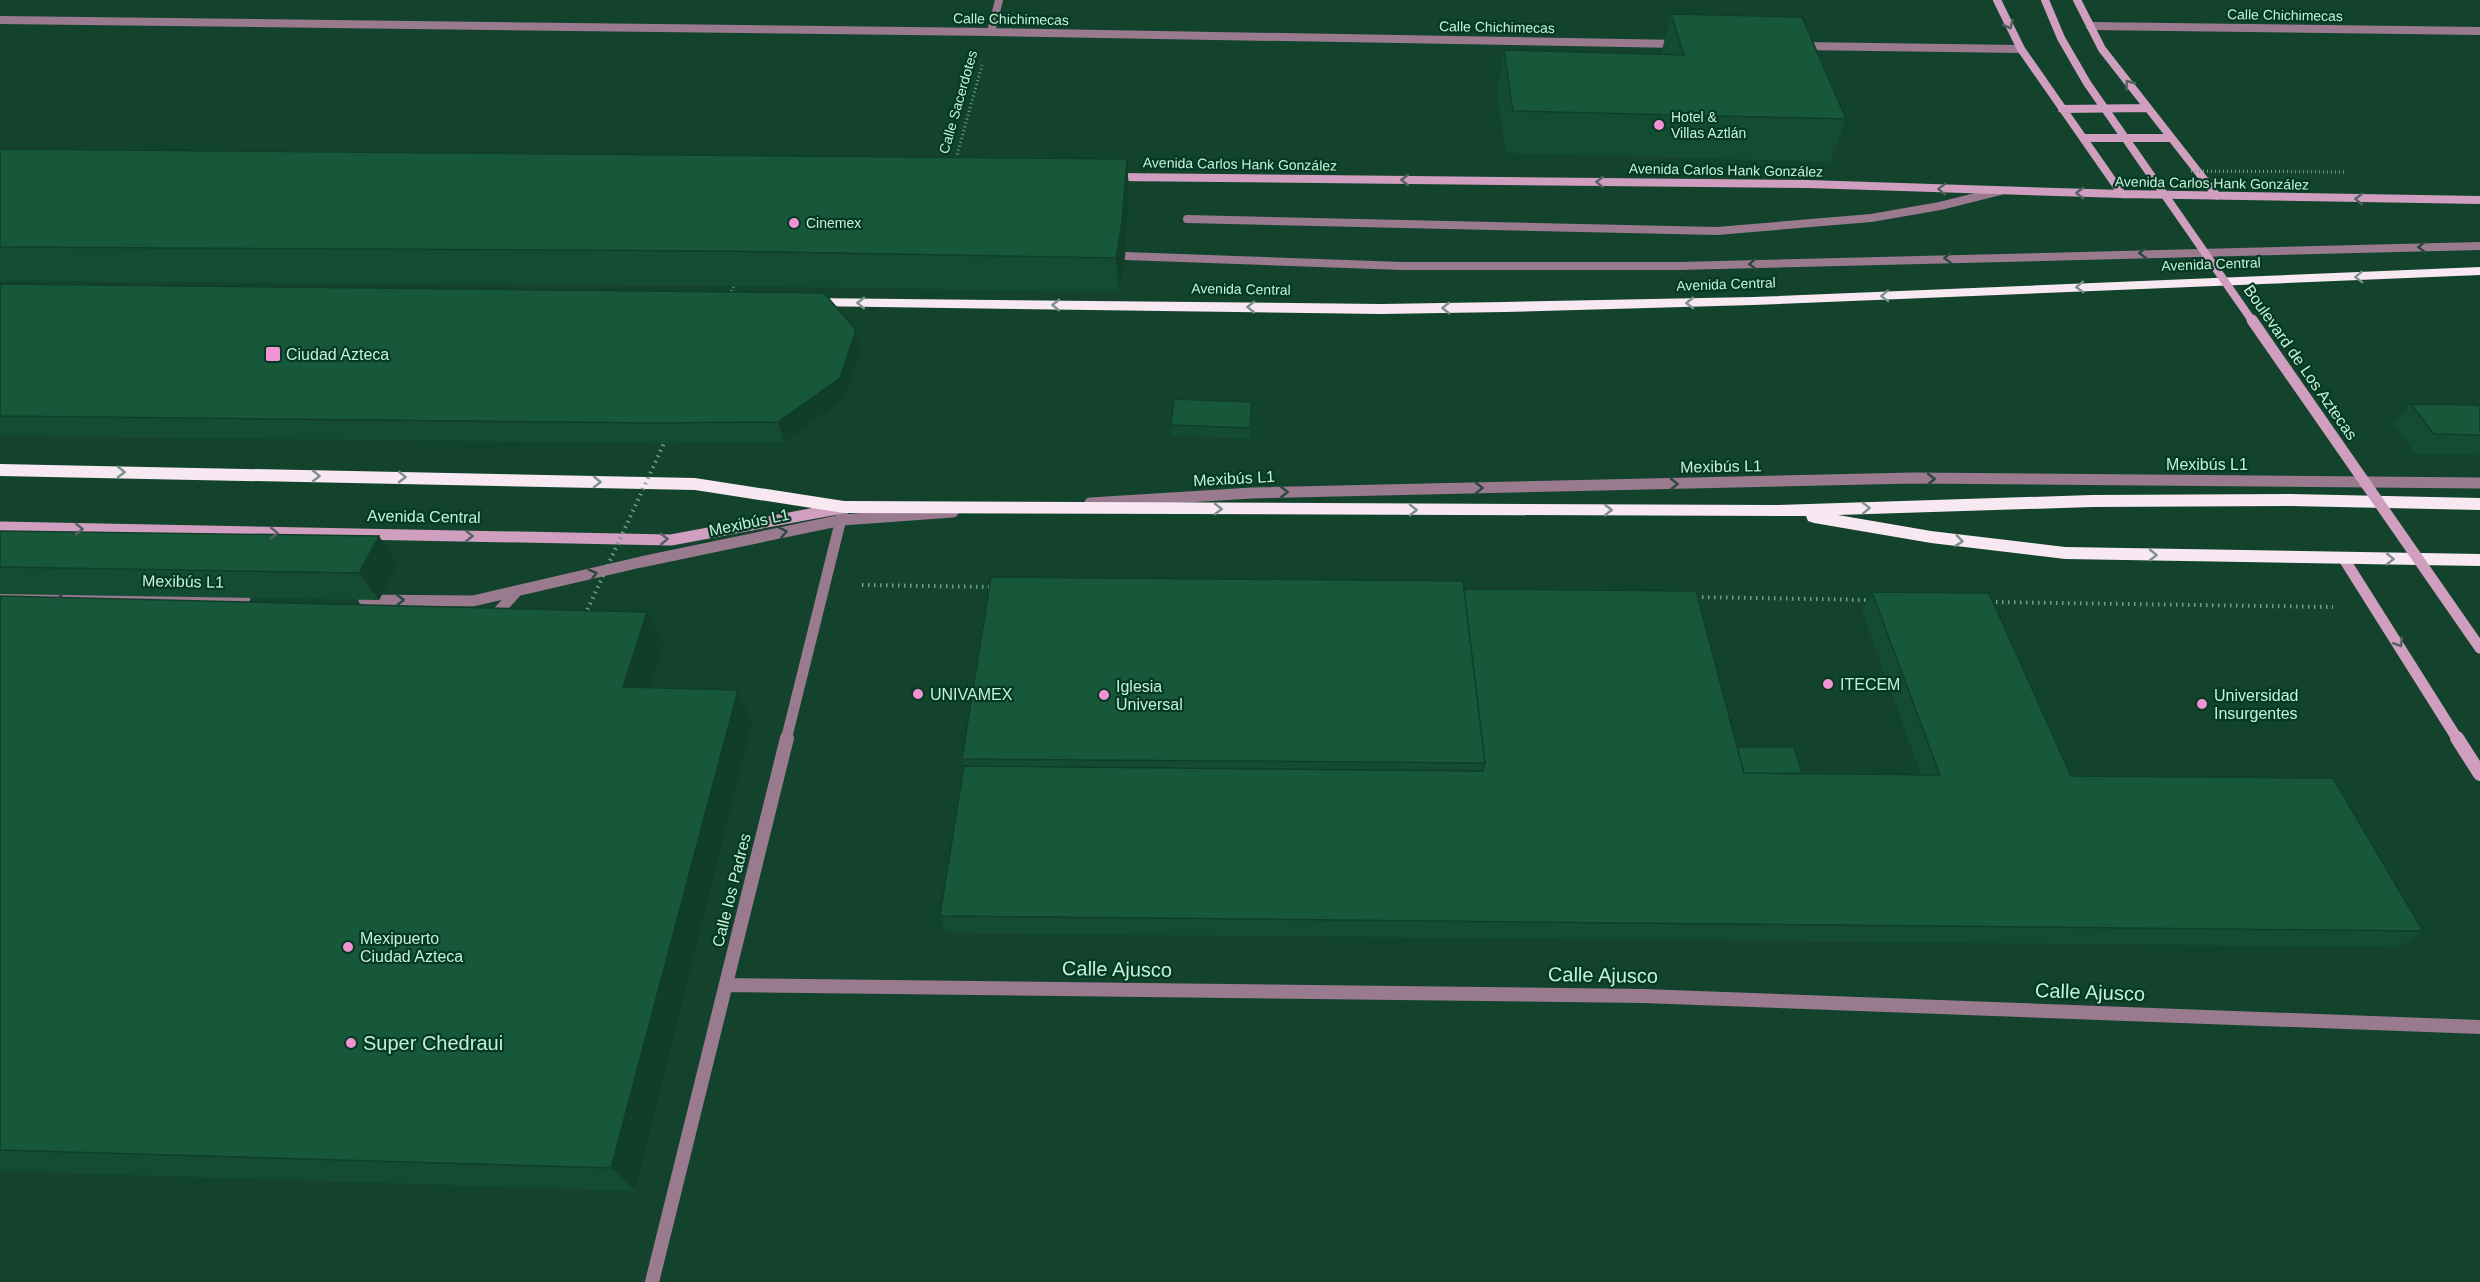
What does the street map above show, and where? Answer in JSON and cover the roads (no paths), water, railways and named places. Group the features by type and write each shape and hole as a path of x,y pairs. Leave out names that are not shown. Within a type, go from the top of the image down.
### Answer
{"highway":[{"name":"Avenida Central","path":"798,302 1381,309 1504,307 1753,301 2480,271"},
{"name":"Avenida Central","path":"0,470 695,484 843,513 1016,508 1777,511 2092,501 2291,500 2480,504"},
{"name":"Avenida Central","path":"1777,511 1931,537 2065,553 2478,564"}],"main road":[{"path":"1997,0 2021,49 2122,194"},
{"name":"Boulevard de Los Aztecas","path":"2045,0 2071,57 2147,170 2480,648"},
{"path":"2077,0 2102,48 2217,196"},
{"path":"2062,109 2147,108"},
{"path":"2085,138 2170,138"},
{"name":"Avenida Carlos Hank González","path":"1098,177 1808,184 2122,194 2480,200"},
{"name":"Avenida Central","path":"0,528 671,540 843,513"},
{"path":"2344,559 2476,759 2480,774"}],"street":[{"name":"Calle Sacerdotes","path":"991,32 999,0"},
{"name":"Calle Chichimecas","path":"0,20 991,32 1686,44"},
{"name":"Calle Chichimecas","path":"2090,26 2480,31"},
{"path":"1793,45 2021,49"},
{"path":"1187,219 1525,229 1717,231 1871,218 1940,206 2000,191"},
{"path":"1125,256 1402,266 1679,266 2480,246"},
{"name":"Mexibús L1","path":"1016,508 1251,493 1914,478 2480,483"},
{"name":"Mexibús L1","path":"355,600 473,601 843,513"},
{"name":"Calle los Padres","path":"652,1282 843,513"},
{"path":"487,625 517,591"},
{"name":"Mexibús L1","path":"0,594 261,598"},
{"name":"Calle Ajusco","path":"726,985 1643,996 2480,1027"}],"place":[{"name":"Hotel & Villas Aztlán","path":"1659,125"},
{"name":"Cinemex","path":"794,223"},
{"name":"Ciudad Azteca","path":"273,354"},
{"name":"ITECEM","path":"1828,684"},
{"name":"UNIVAMEX","path":"918,694"},
{"name":"Iglesia Universal","path":"1104,695"},
{"name":"Universidad Insurgentes","path":"2202,704"},
{"name":"Mexipuerto Ciudad Azteca","path":"348,947"},
{"name":"Super Chedraui","path":"351,1043"}]}
